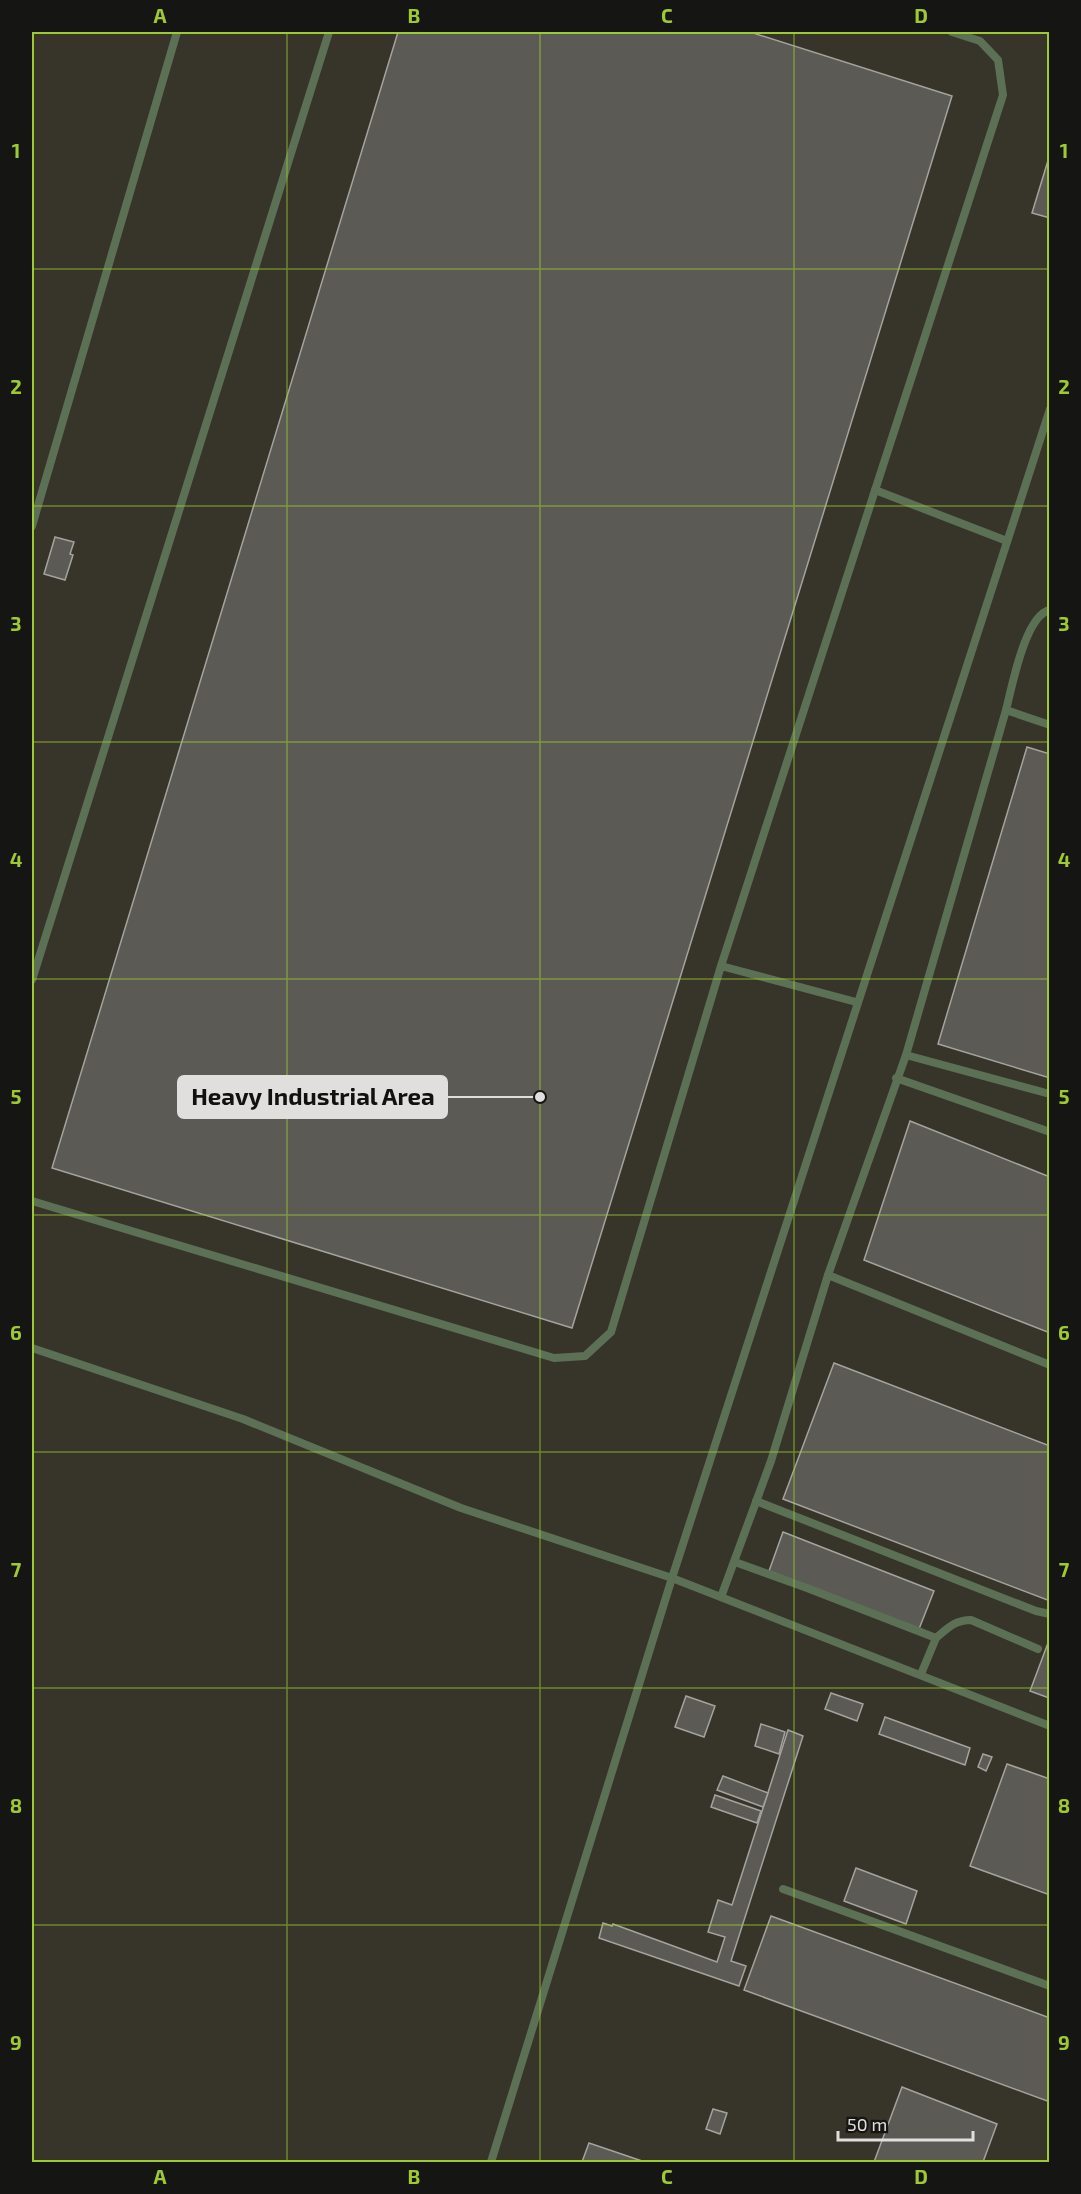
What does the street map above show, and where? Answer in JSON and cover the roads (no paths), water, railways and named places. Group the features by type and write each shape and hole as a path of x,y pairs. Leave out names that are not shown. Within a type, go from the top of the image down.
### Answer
{"lane":[{"path":"32,526 177,32"},
{"path":"32,981 329,32"},
{"path":"32,1201 554,1358 585,1356 611,1332 721,966 1003,95 998,60 980,41 952,32"},
{"path":"491,2163 672,1578 856,1002 1050,409"},
{"path":"875,490 1007,541"},
{"path":"721,1597 756,1501 828,1275 906,1055 1025,640 1035,620 1044,611 1050,610"},
{"path":"1006,710 1050,725"},
{"path":"721,966 856,1002"},
{"path":"906,1055 1050,1094"},
{"path":"896,1078 1050,1132"},
{"path":"828,1275 1050,1365"},
{"path":"32,1348 243,1419 461,1508 672,1578 1050,1726"},
{"path":"756,1501 1036,1611 1050,1614"},
{"path":"735,1562 817,1591 936,1638"},
{"path":"921,1674 936,1638 961,1620 971,1620 1038,1649"},
{"path":"783,1889 1050,1986"}],"place":[{"name":"Heavy Industrial Area","path":"540,1097"}]}
